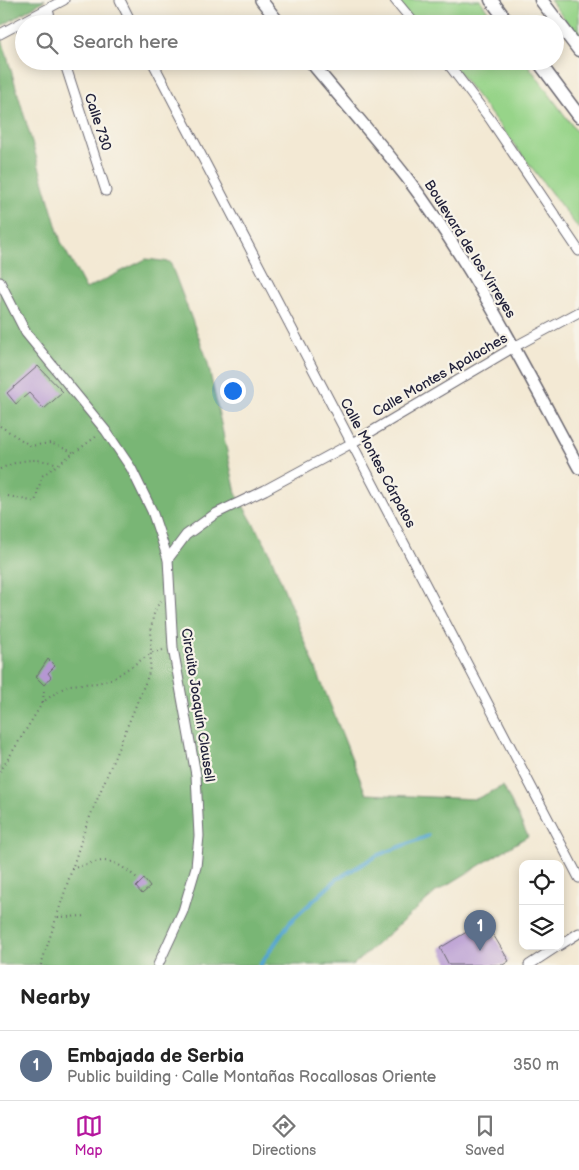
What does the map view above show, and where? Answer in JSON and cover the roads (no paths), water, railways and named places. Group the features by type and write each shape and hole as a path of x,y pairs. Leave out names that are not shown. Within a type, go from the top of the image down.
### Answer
{"main road":[{"path":"491,0 502,15"},
{"path":"541,0 552,15"},
{"path":"564,30 579,50"},
{"path":"545,70 579,116"}],"street":[{"path":"38,15 64,0"},
{"path":"120,0 128,15"},
{"path":"261,0 273,15"},
{"path":"395,0 408,15"},
{"path":"48,10 49,15"},
{"path":"0,34 15,26"},
{"name":"Calle 730","path":"67,70 106,191"},
{"name":"Calle Montes Cárpatos","path":"157,70 579,878"},
{"name":"Boulevard de los Virreyes","path":"317,70 407,178 451,242 514,347 579,468"},
{"path":"453,70 490,119 579,251"},
{"name":"Circuito Joaquín Clausell","path":"0,282 26,333 106,431 142,488 161,535 168,559 173,648 196,775 199,836 196,867 183,911 158,965"},
{"name":"Calle Montes Apalaches","path":"168,559 186,535 215,514 265,490 352,443 514,347 579,312"},
{"path":"564,943 579,933"},
{"path":"529,965 553,950"}],"waterway":[{"path":"260,965 290,922 337,879 376,856 428,836"}],"place":[{"name":"Embajada de Serbia","path":"480,951"}]}
